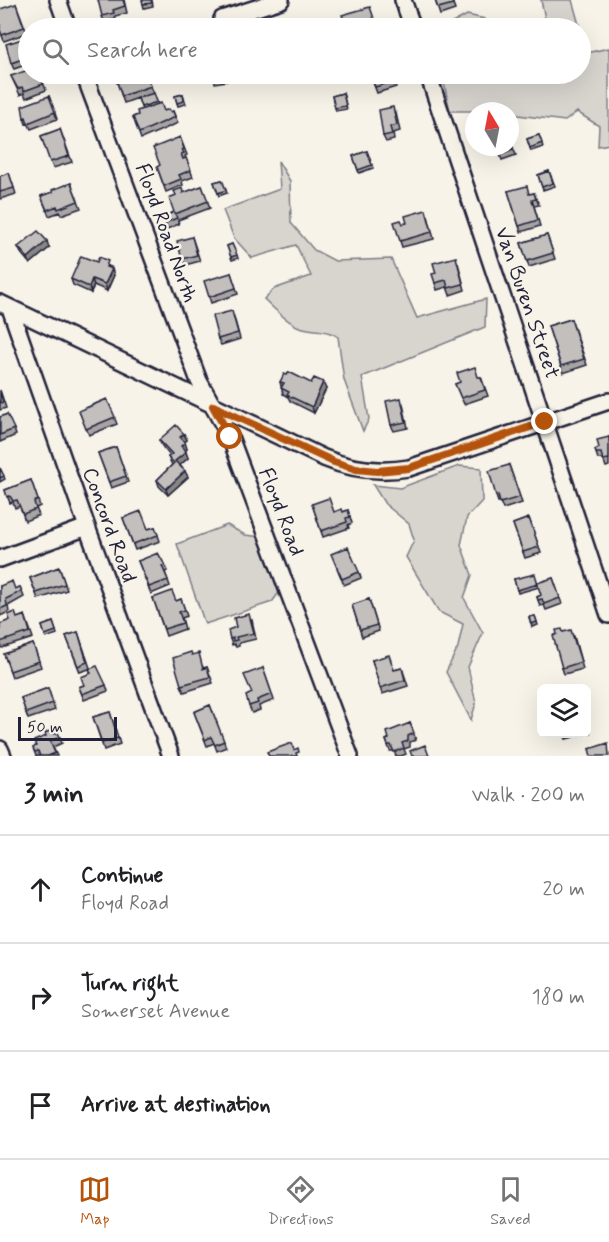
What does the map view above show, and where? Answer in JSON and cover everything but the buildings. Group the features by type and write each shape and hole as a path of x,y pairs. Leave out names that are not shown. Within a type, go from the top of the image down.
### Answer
{"street":[{"path":"58,0 64,18"},
{"path":"225,18 280,0"},
{"path":"403,0 409,18"},
{"name":"Floyd Road North","path":"88,84 199,381 213,406"},
{"name":"Van Buren Street","path":"431,84 609,615"},
{"path":"5,306 213,406 334,462 356,469 377,471 409,468 609,401"},
{"name":"Concord Road","path":"5,306 171,756"},
{"name":"Floyd Road","path":"213,406 230,437 351,756"},
{"path":"0,559 87,527"},
{"path":"0,749 3,756"}],"shaded area":[{"path":"541,0 572,0 577,18 545,18"},
{"path":"467,15 480,18 461,18"},
{"path":"609,48 609,144 598,146 599,126 577,112 565,121 519,115 519,102 465,102 465,111 450,111 444,84 591,84 591,52"},
{"path":"278,161 290,181 291,223 314,250 335,261 391,259 417,318 486,299 485,327 362,377 369,419 363,431 344,380 338,337 329,332 297,326 264,299 274,289 311,276 296,245 252,258 234,238 223,210 280,189"},
{"path":"459,466 481,468 482,501 467,517 461,545 472,575 464,598 483,633 468,667 476,703 471,720 446,672 458,647 463,624 439,612 406,557 414,540 409,524 385,504 373,485 400,488"},
{"path":"227,525 245,535 262,537 281,590 272,602 205,624 177,544"}],"route":[{"path":"230,437 213,406 334,462 356,469 388,471 433,461 545,422"}]}
